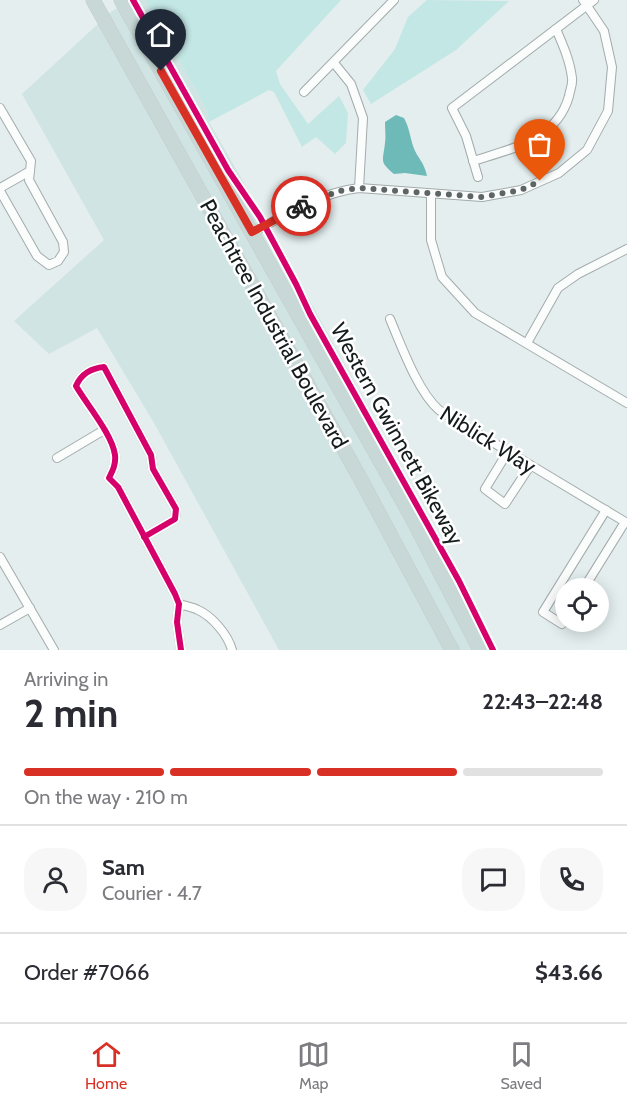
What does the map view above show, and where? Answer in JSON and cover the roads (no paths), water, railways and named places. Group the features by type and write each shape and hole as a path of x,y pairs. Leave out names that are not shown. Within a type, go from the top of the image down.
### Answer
{"highway":[{"name":"Peachtree Industrial Boulevard","path":"93,0 360,478 452,650"},
{"name":"Peachtree Industrial Boulevard","path":"121,0 421,534 480,650"}],"street":[{"path":"304,92 394,0"},
{"path":"252,232 309,202 339,191 359,188 482,197 521,190 559,173 587,150 608,111 612,67 604,31 588,2 452,108 466,136 478,177"},
{"path":"473,161 525,145 551,126 565,111 573,81 566,52 556,29"},
{"path":"333,63 351,84 363,118 359,188"},
{"path":"0,108 31,161 30,171 29,180 63,242 64,252 58,261 49,265 37,256 0,190 30,171"},
{"path":"431,194 431,240 442,277 475,313 627,404"},
{"path":"527,343 558,288 578,274 627,249"},
{"name":"Niblick Way","path":"390,319 412,368 432,404 507,453 626,523"},
{"path":"144,537 174,519 176,509 153,469 151,455 104,367 90,370 76,386 104,430 115,453 115,465 109,478 118,487 144,537 179,604 177,622 181,650"},
{"path":"57,458 104,430"},
{"path":"507,453 485,489 505,504 530,466"},
{"path":"564,578 606,510"},
{"path":"590,578 626,523"},
{"path":"0,556 54,650"},
{"path":"555,593 543,612 555,620"},
{"path":"179,604 199,610 218,626 229,641 232,650"},
{"path":"0,625 30,609"}],"water":[{"path":"396,115 404,118 427,176 394,174 384,163 385,122"}]}
